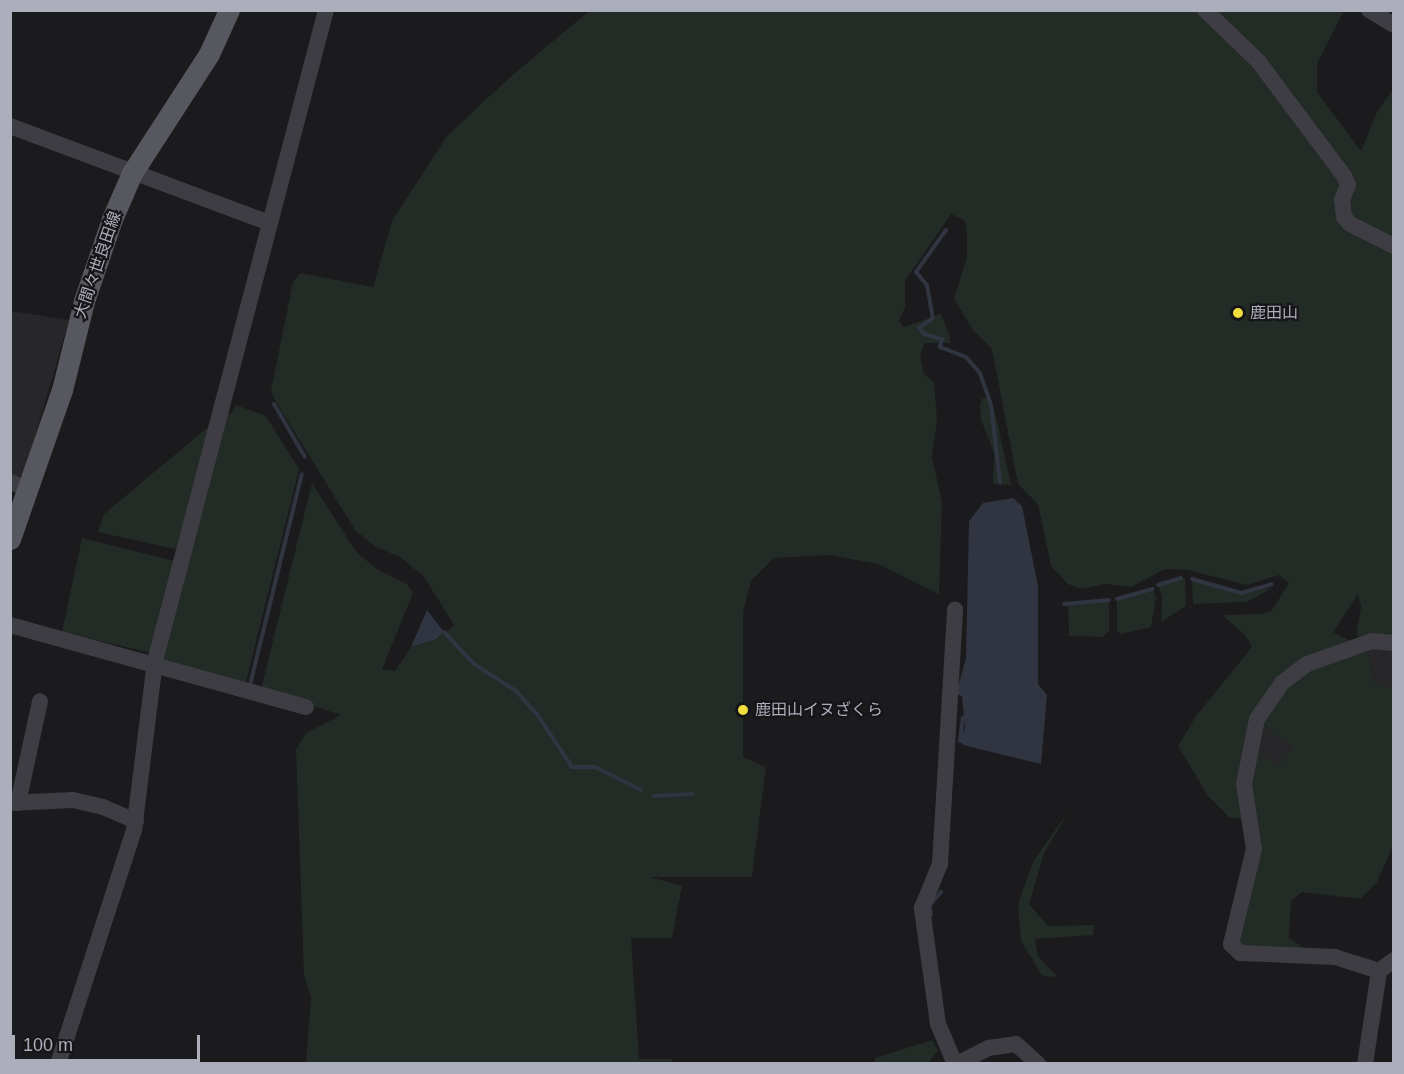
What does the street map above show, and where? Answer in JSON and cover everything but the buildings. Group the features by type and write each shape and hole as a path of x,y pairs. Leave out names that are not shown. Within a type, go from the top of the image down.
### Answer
{"main road":[{"name":"大間々世良田線","path":"10,539 20,485 62,390 84,301 132,172 209,54 229,10"}],"street":[{"path":"58,1064 136,821 154,667 326,10"},
{"path":"1205,10 1258,61 1344,176 1348,185 1342,200 1344,217 1350,224 1394,246"},
{"path":"1370,10 1394,25"},
{"path":"10,126 269,223"},
{"path":"959,610 960,654 952,660 947,711 940,864 922,908 938,1024 956,1064 1001,1044 1025,1048 1038,1064"},
{"path":"10,625 154,667 306,707"},
{"path":"1379,971 1335,957 1240,953 1231,944 1254,849 1244,783 1257,719 1282,683 1307,664 1372,641 1394,643"},
{"path":"40,700 14,803 73,800 103,807 136,821"},
{"path":"1365,1064 1379,971 1394,960"}],"shaded area":[{"path":"589,11 1344,11 1317,63 1317,92 1361,151 1378,110 1393,89 1393,643 1356,636 1361,607 1358,594 1333,632 1350,641 1269,693 1242,819 1229,817 1208,796 1178,746 1196,716 1252,647 1246,636 1222,615 1263,614 1272,610 1289,583 1279,575 1247,585 1187,570 1165,569 1131,587 1105,584 1082,589 1068,584 1051,566 1038,504 1018,484 992,349 973,330 954,299 967,257 967,235 965,221 951,214 905,281 905,307 899,321 904,327 941,314 950,336 950,343 924,343 920,357 924,374 934,383 935,393 937,420 932,457 942,502 939,594 878,564 829,555 774,558 751,581 743,612 743,757 766,767 752,877 650,877 682,886 672,938 631,938 639,1059 672,1059 672,1063 306,1063 311,997 304,975 296,750 306,733 341,715 261,689 312,483 357,553 377,569 407,584 413,593 382,669 395,671 411,647 437,639 454,625 424,577 400,557 376,547 355,530 276,402 271,391 293,282 300,273 373,287 392,221 447,136 508,79"},
{"path":"11,311 69,320 24,474 16,479 11,477"},
{"path":"990,396 1011,485 993,484 994,453 981,420 980,405 982,399"},
{"path":"236,405 266,416 299,469 245,686 162,665 227,412 232,413"},
{"path":"208,427 215,429 179,550 98,532 104,514"},
{"path":"82,538 175,561 151,653 62,632"},
{"path":"1185,578 1186,606 1161,622 1162,596 1158,585"},
{"path":"1192,579 1241,593 1274,587 1247,602 1193,604"},
{"path":"1153,589 1156,598 1151,627 1121,634 1117,631 1117,599"},
{"path":"1109,600 1109,631 1103,637 1069,636 1068,604"},
{"path":"1393,645 1392,687 1375,685 1367,648"},
{"path":"1367,648 1375,685 1392,687 1393,678 1393,846 1377,882 1361,899 1302,892 1291,901 1289,938 1308,951 1244,950 1237,938 1259,829 1250,807 1253,747 1278,766 1293,748 1261,722 1265,713 1307,669"},
{"path":"1261,722 1293,748 1278,766 1253,747"},
{"path":"1071,808 1044,853 1029,904 1048,926 1094,925 1093,935 1035,939 1038,956 1057,976 1049,977 1042,975 1021,941 1018,904 1034,860"},
{"path":"932,1040 938,1051 928,1063 875,1063 875,1058"}],"water":[{"path":"1013,498 1022,506 1038,586 1038,684 1047,695 1041,764 963,745 960,741 965,728 962,696 956,694 966,658 969,521 983,503"},
{"path":"427,610 444,632 437,639 411,647"}],"waterway":[{"path":"946,230 916,272 927,285 933,318 919,328 924,334 942,339 940,347 966,357 980,373 991,405 1000,482"},
{"path":"274,404 305,457"},
{"path":"250,685 302,474"},
{"path":"1158,585 1181,578"},
{"path":"1192,579 1241,593 1272,584"},
{"path":"1117,599 1153,589"},
{"path":"1064,604 1109,600"},
{"path":"444,632 474,664 516,691 537,714 572,767 595,767 641,790"},
{"path":"960,741 963,718 969,717"},
{"path":"654,796 693,794"},
{"path":"931,915 930,905 941,892"}],"place":[{"name":"鹿田山","path":"1238,313"},
{"name":"鹿田山イヌざくら","path":"743,710"}]}
